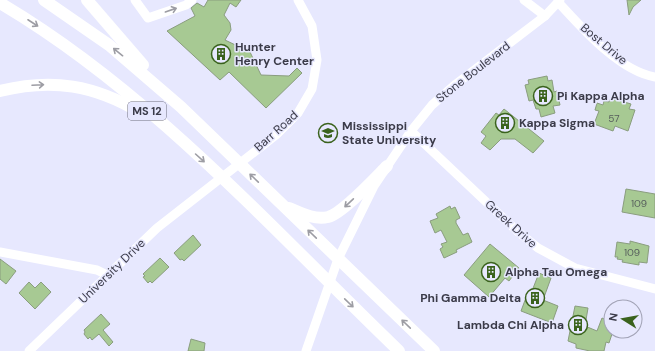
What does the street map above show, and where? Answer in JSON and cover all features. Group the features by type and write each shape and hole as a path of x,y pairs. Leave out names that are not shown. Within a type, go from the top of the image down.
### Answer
{"main road":[{"name":"MS 12","path":"44,0 110,45 182,107 282,206 434,351"},
{"path":"87,0 182,107"},
{"name":"MS 12","path":"0,3 35,24 128,94 214,171 399,351"},
{"path":"0,91 43,85 78,86 92,90 131,107 184,144"},
{"path":"282,206 306,216 319,218 329,217 340,211 387,166"}],"street":[{"path":"135,0 148,18 186,5 192,0"},
{"name":"Barr Road","path":"198,195 261,146 298,113 308,96 315,80 317,60 315,38 310,19 298,0"},
{"path":"524,0 545,16"},
{"name":"Stone Boulevard","path":"306,351 338,258 362,207 387,166 411,131 432,105 456,84 545,16 559,1"},
{"name":"Bost Drive","path":"559,1 586,31 619,60 647,76 655,77"},
{"name":"Greek Drive","path":"411,131 517,231 538,248 575,268 655,289"},
{"name":"University Drive","path":"29,351 157,228 198,195"},
{"path":"0,252 97,270 107,276"}],"building":[{"name":"Hunter Henry Center","path":"208,0 241,0 236,7 230,3 224,15 230,23 231,30 225,40 250,52 261,75 289,76 297,68 302,73 266,108 229,72 220,80 167,31 195,16 191,8 197,3 204,7"},
{"path":"627,0 641,0 633,7 629,15"},
{"name":"Pi Kappa Alpha","path":"547,76 548,81 552,80 554,92 557,91 560,105 553,106 555,113 541,117 539,109 536,109 533,100 529,101 525,85 529,84 528,80"},
{"path":"611,98 631,104 629,109 635,110 628,131 615,126 613,131 594,124 599,111 595,110 597,103 603,105 604,101 609,102"},
{"name":"Kappa Sigma","path":"504,109 544,141 533,153 515,139 501,139 490,150 481,143 486,136 481,132 496,113 499,115"},
{"path":"626,189 655,194 655,218 622,212"},
{"path":"450,206 451,209 455,207 460,218 456,220 456,223 463,235 468,233 472,242 456,250 457,252 444,258 440,249 443,247 441,244 447,242 441,230 435,233 430,221 438,218 436,214"},
{"path":"193,235 201,245 184,261 182,259 180,260 174,253"},
{"path":"630,241 649,246 647,263 639,262 639,265 622,262 623,260 615,257 617,242 630,244"},
{"name":"Alpha Tau Omega","path":"490,244 519,268 509,281 505,278 489,297 464,275"},
{"path":"160,258 169,267 152,283 150,281 148,283 143,277 145,276 143,274"},
{"path":"0,259 16,271 6,284 0,279"},
{"name":"Phi Gamma Delta","path":"539,273 551,278 543,300 558,306 552,323 521,311 527,295 530,296"},
{"path":"29,282 35,288 41,282 51,292 35,309 19,293"},
{"name":"Lambda Chi Alpha","path":"575,306 588,308 585,326 597,331 603,318 603,339 610,339 609,343 606,342 604,351 590,351 576,348 576,344 568,341"},
{"path":"101,314 110,324 103,330 113,342 109,346 99,334 92,340 90,337 88,339 84,334 84,330"},
{"path":"191,339 205,343 204,351 188,351"}],"place":[{"name":"Hunter Henry Center","path":"221,54"},
{"name":"Pi Kappa Alpha","path":"543,96"},
{"name":"Kappa Sigma","path":"505,123"},
{"name":"Mississippi State University","path":"328,133"},
{"name":"Alpha Tau Omega","path":"491,272"},
{"name":"Phi Gamma Delta","path":"535,298"},
{"name":"Lambda Chi Alpha","path":"578,325"}]}
